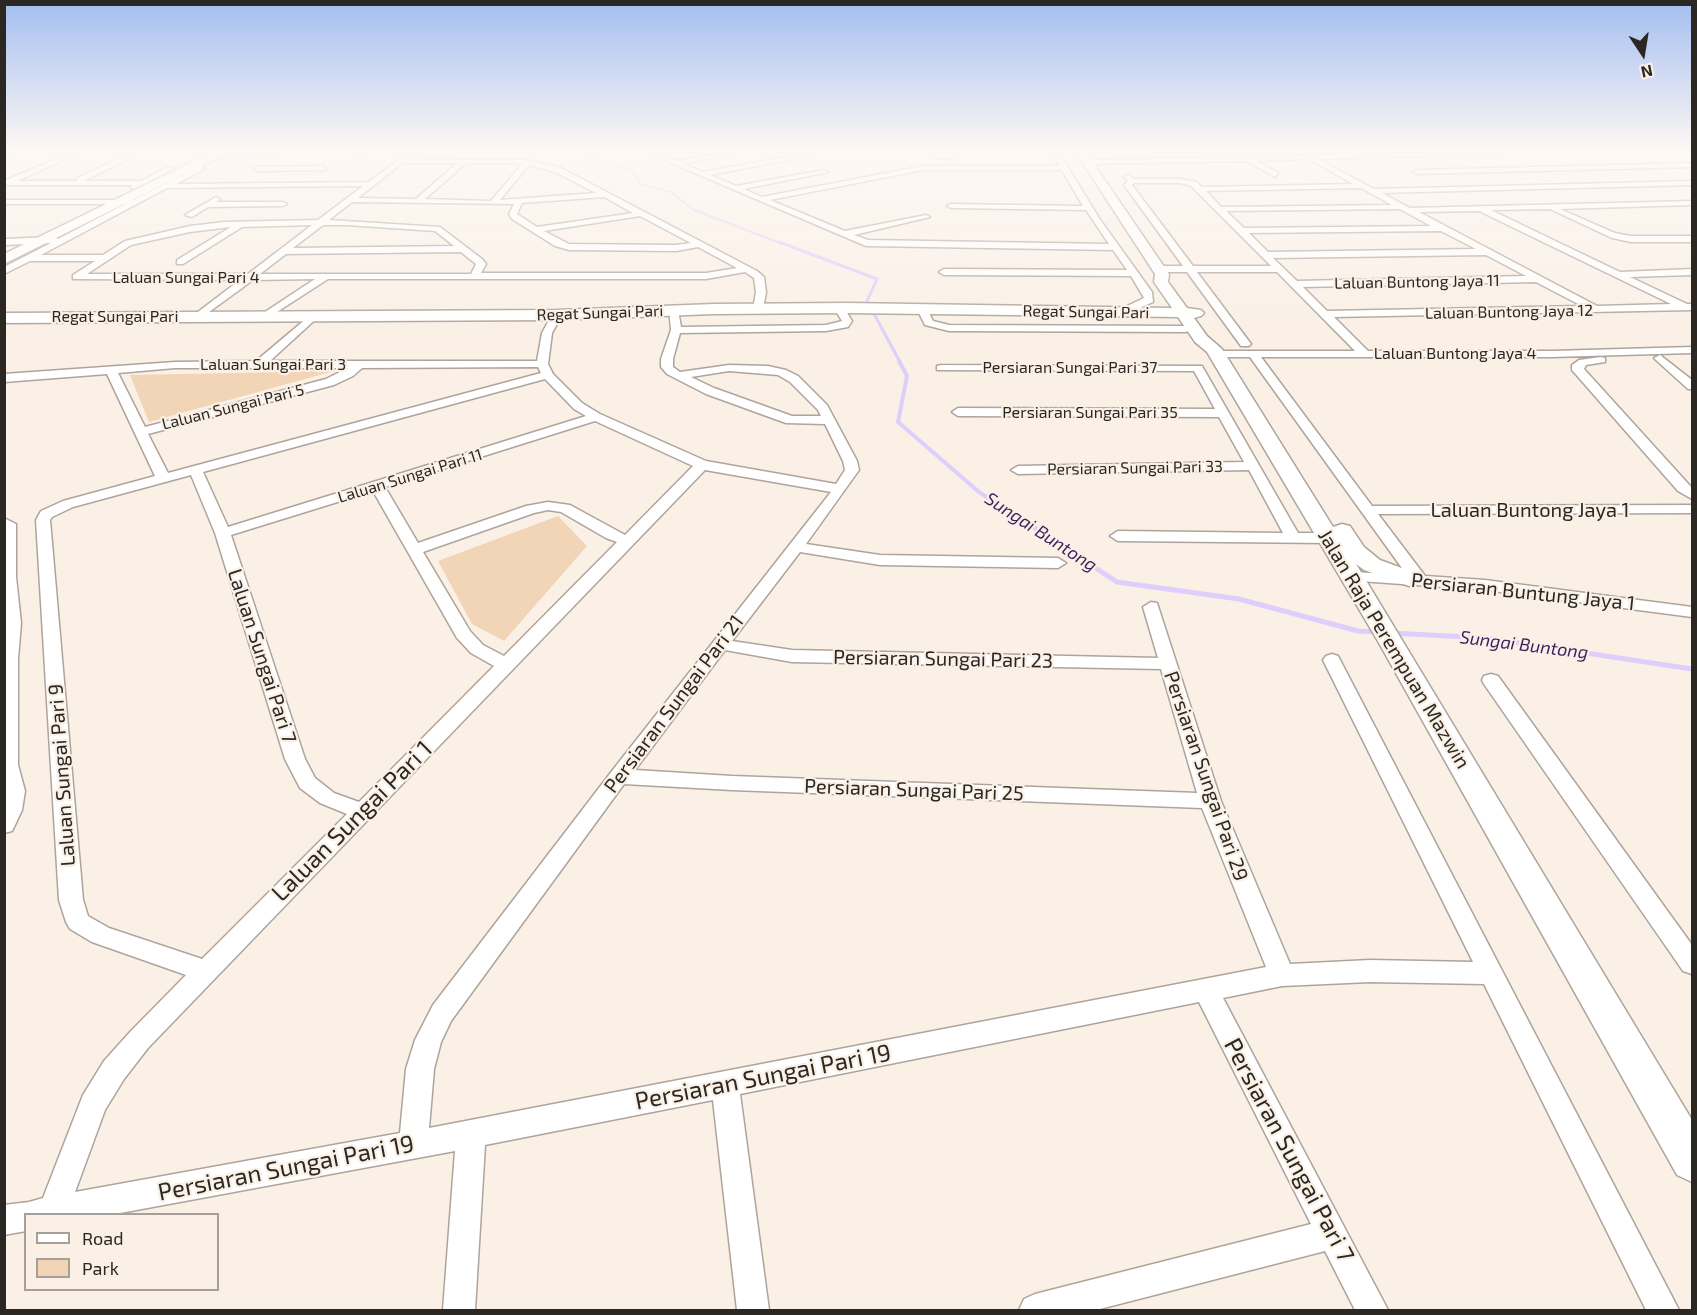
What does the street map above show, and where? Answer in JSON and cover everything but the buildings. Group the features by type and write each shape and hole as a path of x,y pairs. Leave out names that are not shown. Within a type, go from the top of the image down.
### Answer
{"main road":[{"path":"4,260 101,212"},
{"path":"1120,212 1160,272 1173,282 1189,319"},
{"path":"1160,272 1161,282 1189,319"},
{"path":"1102,312 1162,306 1171,300 1170,293"},
{"name":"Regat Sungai Pari","path":"6,316 557,315 673,310 843,308 1102,312"},
{"path":"1102,312 1166,321 1189,319"},
{"name":"Jalan Raja Perempuan Mazwin","path":"1189,319 1214,340 1214,351 1384,630 1692,1160"},
{"path":"1292,478 1321,505 1363,559 1372,565 1414,580"},
{"path":"1384,630 1387,594 1392,586 1414,580"}],"street":[{"path":"4,271 115,212"},
{"path":"189,215 193,212"},
{"path":"198,317 334,212"},
{"path":"514,212 515,217 558,244 582,249 676,248 697,245"},
{"path":"636,212 748,269 759,278 762,292 758,309"},
{"path":"794,212 844,234 877,245 1114,247"},
{"path":"1092,212 1114,247 1135,273 1149,300 1145,304 1129,309"},
{"path":"1149,212 1367,510 1414,580"},
{"path":"1224,212 1365,354"},
{"path":"1414,212 1597,310"},
{"path":"1489,212 1689,307"},
{"path":"1562,212 1612,235 1631,239 1692,239"},
{"path":"536,230 639,214"},
{"path":"844,234 926,217"},
{"name":"Laluan Sungai Pari 4","path":"474,277 482,264 442,232 429,228 362,222 202,227 128,243 76,277 324,278 706,276 748,269"},
{"name":"Laluan Sungai Pari 4","path":"180,262 240,225"},
{"path":"1242,231 1442,228"},
{"path":"4,242 60,240"},
{"path":"284,251 465,249"},
{"path":"1266,255 1487,252"},
{"path":"27,258 104,258"},
{"path":"1160,272 1192,269 1280,269"},
{"path":"944,272 1135,273"},
{"path":"1617,274 1692,272"},
{"path":"266,316 324,278"},
{"name":"Laluan Buntong Jaya 11","path":"1295,284 1539,279"},
{"name":"Laluan Buntong Jaya 12","path":"1325,314 1689,307"},
{"path":"676,330 826,328 844,325 847,321 843,308"},
{"path":"922,309 929,323 942,327 1189,319"},
{"path":"673,310 676,330 667,359 667,367 675,374 710,391 791,420 830,420"},
{"path":"557,315 547,333 543,349 545,369 578,406 596,417 702,465 840,489"},
{"path":"259,365 313,316"},
{"name":"Laluan Buntong Jaya 4","path":"1214,351 1249,349 1365,354 1552,354 1692,350"},
{"path":"1214,351 1198,368 1293,537"},
{"path":"1692,356 1590,361 1578,365 1578,370 1692,495"},
{"path":"1660,358 1692,386"},
{"name":"Laluan Sungai Pari 3","path":"4,378 175,366 358,365 545,369"},
{"name":"Laluan Sungai Pari 5","path":"139,432 330,382 349,374 358,365"},
{"name":"Persiaran Sungai Pari 21","path":"413,1144 420,1069 428,1040 442,1013 619,776 840,489 852,470 830,420 813,396 794,379 782,372 768,369 729,368 675,374"},
{"name":"Persiaran Sungai Pari 37","path":"941,368 1198,368"},
{"path":"164,480 545,369"},
{"name":"Laluan Sungai Pari 5","path":"111,370 164,480"},
{"name":"Persiaran Sungai Pari 35","path":"958,412 1222,413"},
{"name":"Laluan Sungai Pari 11","path":"223,533 596,417"},
{"name":"Laluan Sungai Pari 1","path":"39,1213 93,1104 114,1070 206,971 702,465"},
{"name":"Persiaran Sungai Pari 33","path":"1018,470 1253,466"},
{"name":"Laluan Sungai Pari 7","path":"196,471 223,533 295,759 307,783 327,798 362,811"},
{"name":"Laluan Sungai Pari 9","path":"164,480 68,504 46,514 43,520 71,900 78,922 101,935 206,971"},
{"path":"377,485 463,634 477,649 507,665"},
{"path":"416,549 531,509 548,506 565,508 611,535 628,541"},
{"name":"Laluan Buntong Jaya 1","path":"1367,510 1692,509"},
{"path":"4,522 8,524 6,578 12,623 7,660 6,766 15,791 11,810 4,825"},
{"path":"1118,536 1329,538"},
{"path":"796,547 880,560 1058,563"},
{"name":"Persiaran Buntung Jaya 1","path":"1352,577 1485,585 1692,612"},
{"name":"Persiaran Sungai Pari 29","path":"1151,607 1210,801 1282,975"},
{"name":"Persiaran Sungai Pari 23","path":"720,644 792,656 1167,664"},
{"path":"1332,660 1663,1311"},
{"path":"1491,680 1692,964"},
{"name":"Persiaran Sungai Pari 25","path":"619,776 732,783 1210,801"},
{"name":"Persiaran Sungai Pari 19","path":"44,1213 471,1134 1282,975 1370,971 1492,973"},
{"name":"Persiaran Sungai Pari 7","path":"1206,991 1372,1311"},
{"path":"725,1085 753,1311"},
{"path":"459,1311 471,1134"},
{"name":"Persiaran Sungai Pari 19","path":"4,1220 24,1217"},
{"path":"1035,1311 1333,1234"}],"green space":[{"path":"334,371 149,422 130,375"},
{"path":"558,516 587,546 504,641 472,624 438,561"}],"waterway":[{"name":"Sungai Buntong","path":"700,212 783,244"},
{"name":"Sungai Buntong","path":"779,242 877,279 867,301 900,362"},
{"name":"Sungai Buntong","path":"899,361 907,376 898,422 979,492 1017,517"},
{"name":"Sungai Buntong","path":"1015,515 1117,582 1239,599 1358,631 1378,632"},
{"name":"Sungai Buntong","path":"1391,633 1486,638 1692,669"}]}
